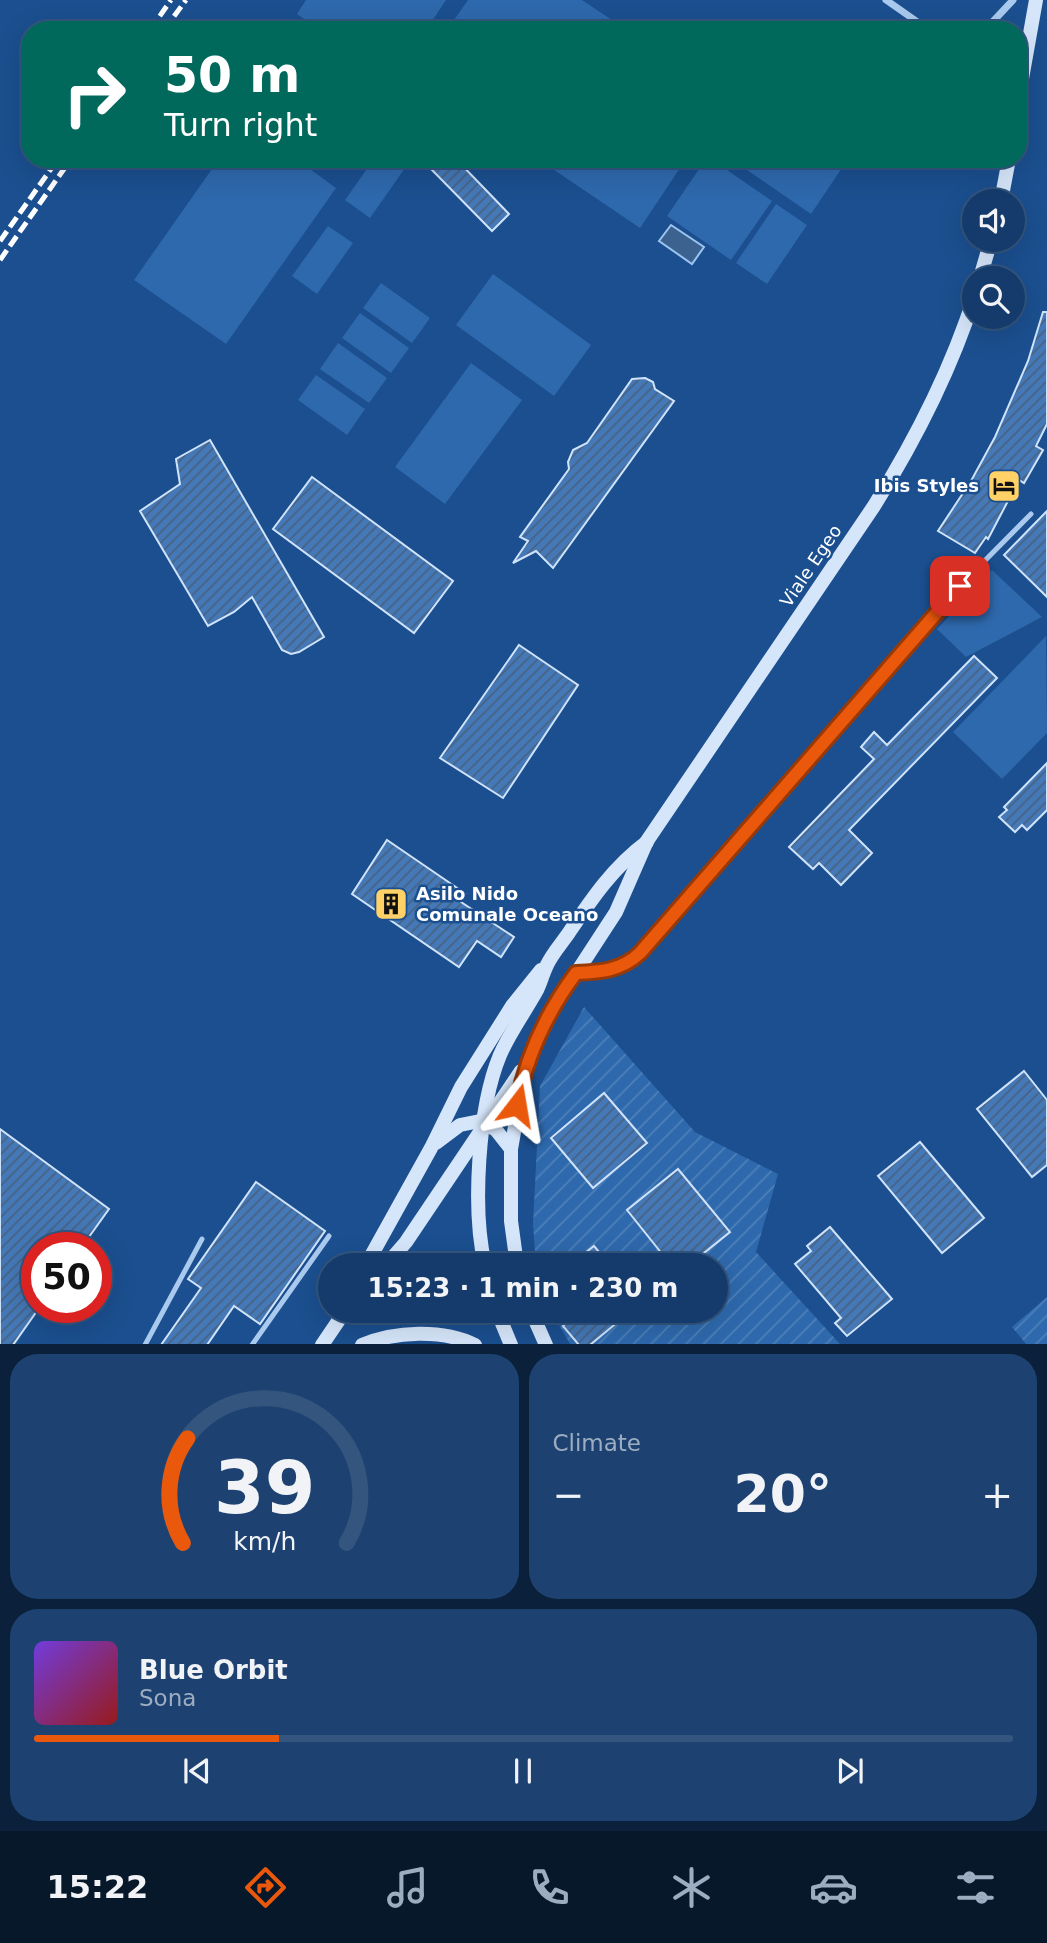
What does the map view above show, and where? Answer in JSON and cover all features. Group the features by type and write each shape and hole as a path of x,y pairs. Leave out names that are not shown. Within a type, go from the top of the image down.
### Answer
{"main road":[{"path":"1027,48 1036,0"},
{"path":"1003,189 1007,168"},
{"name":"Viale Egeo","path":"515,1253 511,1221 511,1149 517,1102 545,1021 616,912 648,841 907,453 948,367 962,329"},
{"name":"Viale Egeo","path":"483,1253 477,1202 484,1123 491,1082 500,1054 537,989 547,964 602,886 627,857 648,841"},
{"path":"373,1253 431,1148 461,1087 525,988 547,964"},
{"name":"Viale Egeo","path":"484,1123 530,1058"},
{"path":"431,1148 460,1125 470,1121 484,1123 496,1130 511,1149"},
{"path":"396,1253 484,1123"},
{"path":"323,1344 337,1323"},
{"path":"502,1323 511,1344"},
{"path":"536,1323 546,1344"},
{"path":"365,1344 383,1338 429,1335 459,1338 473,1344"}],"street":[{"path":"886,0 916,21"},
{"path":"993,21 1013,0"}],"lane":[{"path":"576,973 611,970 628,964 640,953 944,602 1031,514"},
{"path":"253,1344 329,1236"},
{"path":"146,1344 202,1239"}],"shaded area":[{"path":"306,0 446,0 432,21 307,21 297,14"},
{"path":"468,0 582,0 614,21 453,21"},
{"path":"213,168 308,168 336,188 226,344 134,280"},
{"path":"368,168 405,168 370,218 345,200"},
{"path":"551,168 680,168 640,228"},
{"path":"700,168 724,168 772,201 731,260 667,216"},
{"path":"744,168 842,168 811,214"},
{"path":"776,204 807,225 767,284 736,263"},
{"path":"671,225 704,247 692,264 659,241"},
{"path":"328,226 353,243 317,294 292,276"},
{"path":"493,274 591,345 554,396 456,325"},
{"path":"381,283 430,318 412,343 363,308"},
{"path":"360,313 409,348 391,373 342,338"},
{"path":"338,343 387,378 369,403 320,369"},
{"path":"471,363 522,400 445,504 395,467"},
{"path":"316,375 365,409 347,435 298,400"},
{"path":"992,570 1042,617 966,657 937,629"},
{"path":"1046,636 1047,733 1002,779 953,732"},
{"path":"584,1007 695,1132 778,1174 756,1252 840,1344 570,1344 558,1323 728,1323 728,1253 535,1253 533,1224 540,1086","holes":["551,1138 646,1143 594,1188"]},
{"path":"1047,1297 1047,1344 1026,1344 1012,1327"}],"building":[{"path":"465,168 509,214 492,231 432,170"},
{"path":"1043,312 1047,312 1047,424 1036,446 1043,450 1024,483 1019,480 988,539 986,537 975,553 938,531 971,481 995,437 1028,361"},
{"path":"645,378 653,382 655,389 674,401 553,568 536,551 513,563 528,541 520,537 569,469 568,462 573,450 587,443 632,379"},
{"path":"210,440 324,637 299,652 291,654 282,650 252,597 234,612 208,626 140,511 180,484 176,459"},
{"path":"312,477 453,581 414,633 273,529"},
{"path":"1047,511 1047,597 1004,555"},
{"path":"519,645 578,685 503,798 440,758"},
{"path":"974,656 997,678 849,830 872,853 841,885 819,863 813,869 789,847 874,759 861,747 874,732 887,745"},
{"path":"1047,763 1047,810 1027,830 1022,825 1015,832 999,817 1007,810 1004,807"},
{"name":"Asilo Nido Comunale Oceano","path":"387,840 466,894 461,902 514,937 501,957 477,941 459,967 352,894"},
{"path":"1024,1071 1047,1100 1047,1165 1032,1177 977,1109"},
{"path":"604,1093 647,1143 593,1188 551,1138"},
{"path":"0,1129 109,1209 92,1232 21,1232 21,1323 29,1323 14,1344 0,1344"},
{"path":"920,1142 984,1218 942,1253 878,1176"},
{"path":"678,1169 730,1232 704,1253 661,1253 627,1210"},
{"path":"256,1182 325,1231 260,1324 234,1306 208,1344 162,1344 201,1288 188,1279"},
{"path":"830,1227 892,1299 847,1336 835,1323 841,1318 795,1264 811,1251 807,1246"},
{"path":"594,1246 600,1253 585,1253"},
{"path":"566,1323 617,1323 591,1344 578,1344 563,1326"}],"railway":[{"path":"156,21 171,0"},
{"path":"171,21 186,0"},
{"path":"0,241 52,168"},
{"path":"0,260 65,168"}],"place":[{"name":"Ibis Styles","path":"1004,486"},
{"name":"Asilo Nido Comunale Oceano","path":"391,904"}],"route":[{"path":"517,1105 538,1036 576,973 611,970 628,964 640,953 960,586"}]}
